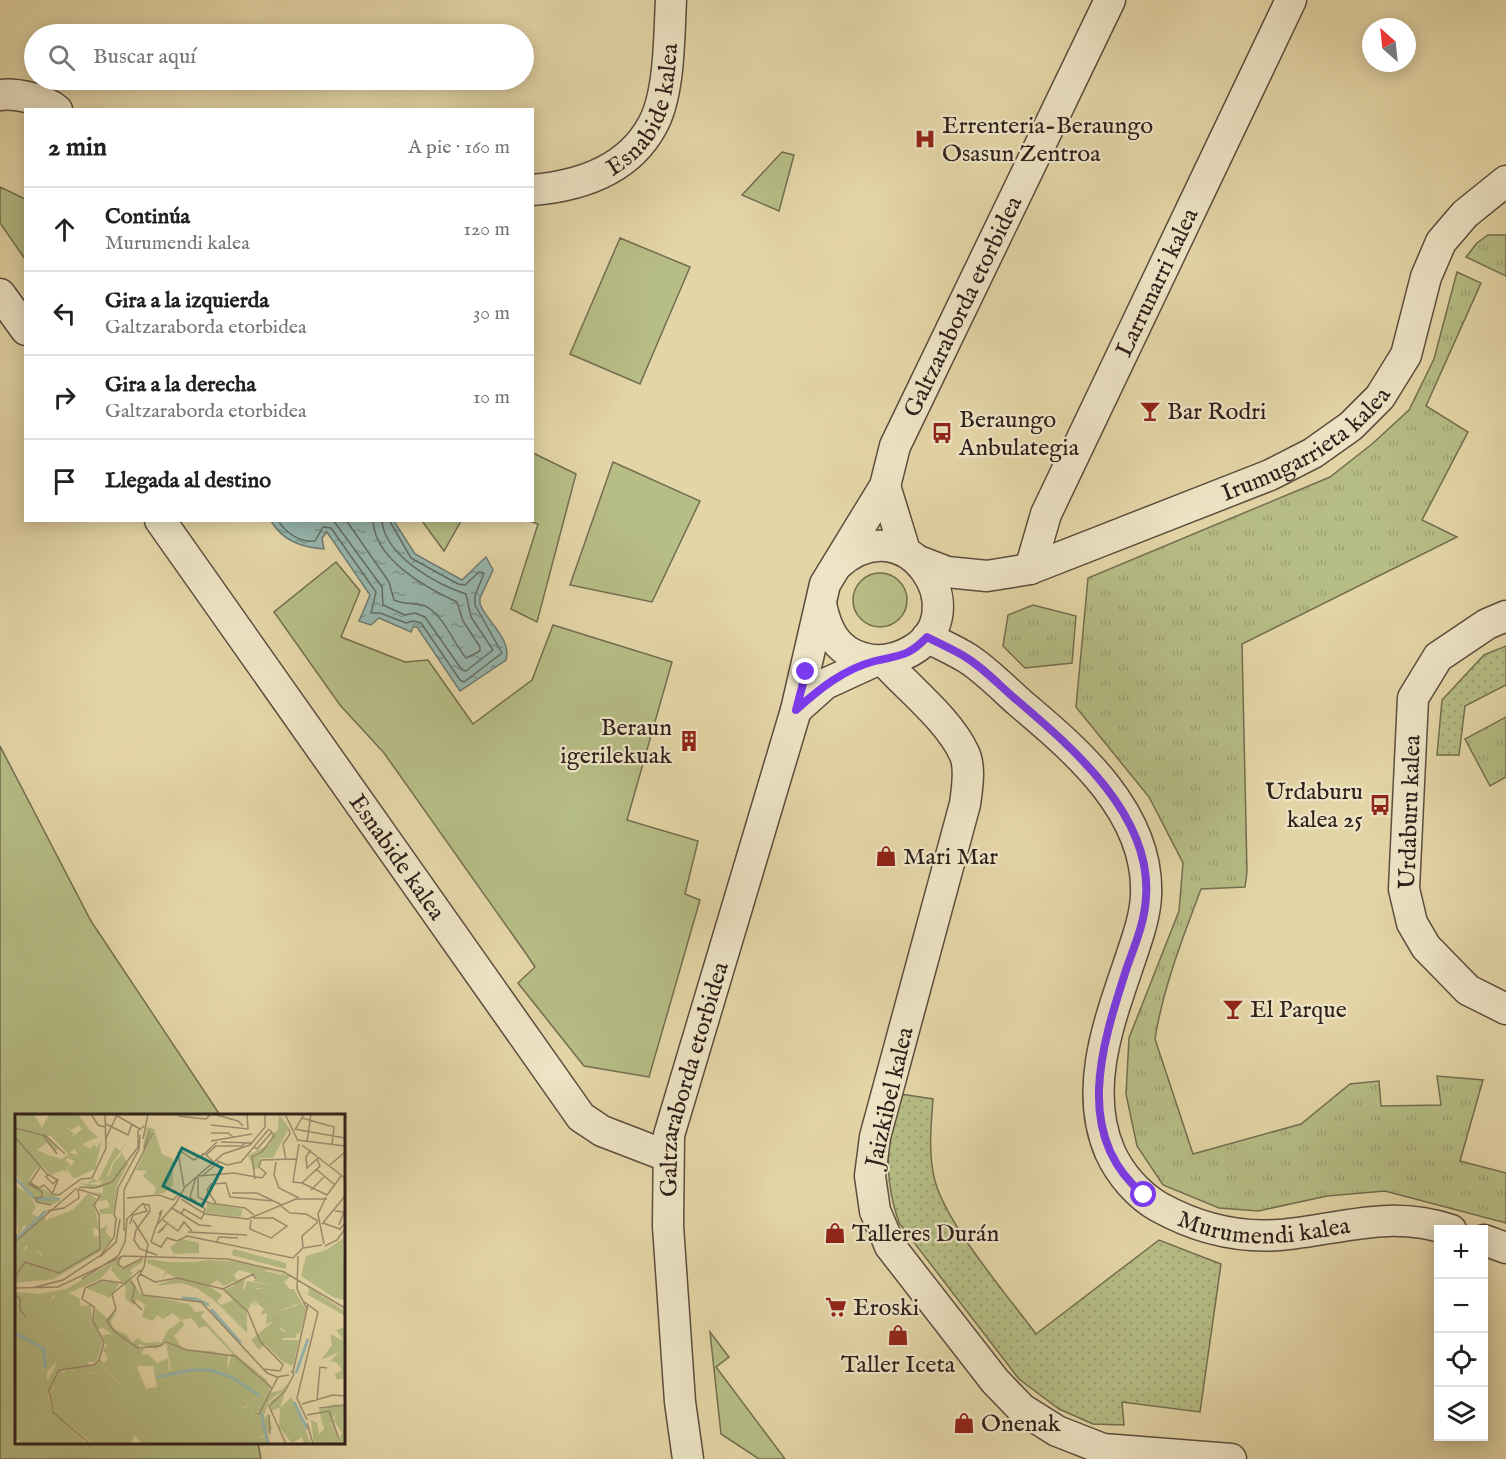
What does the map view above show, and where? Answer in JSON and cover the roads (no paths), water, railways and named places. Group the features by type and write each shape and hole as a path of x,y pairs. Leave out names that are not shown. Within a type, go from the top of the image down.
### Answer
{"street":[{"name":"Esnabide kalea","path":"534,190 559,188 595,178 629,156 653,126 663,92 671,0"},
{"name":"Galtzaraborda etorbidea","path":"688,1459 680,1402 668,1226 667,1156 678,1102 796,710 825,584 885,486 896,446 1110,0"},
{"name":"Larrunarri kalea","path":"1030,568 1046,514 1291,0"},
{"path":"0,95 20,96 51,104 55,108"},
{"name":"Irumugarrieta kalea","path":"913,557 947,572 987,576 1030,568 1270,475 1313,453 1351,426 1380,397 1406,355 1426,277 1442,242 1465,214 1506,181"},
{"path":"0,294 24,327"},
{"path":"796,710 825,684 879,661 901,657 915,649 927,637 938,608 934,584 913,557 885,486"},
{"name":"Esnabide kalea","path":"161,522 581,1118 603,1131 667,1156"},
{"path":"834,567 849,554 867,546 886,546 913,557"},
{"name":"Irumugarrieta kalea","path":"938,608 954,594 987,576"},
{"path":"821,603 825,624 836,643 854,655 879,661"},
{"name":"Urdaburu kalea","path":"1506,616 1487,624 1438,657 1413,698 1404,889 1412,923 1426,947 1468,990 1506,1009"},
{"name":"Murumendi kalea","path":"927,637 968,658 1072,748 1097,774 1118,804 1134,836 1143,867 1146,896 1140,927 1111,1018 1099,1076 1099,1108 1104,1137 1116,1164 1131,1184 1157,1205 1194,1224 1229,1233 1278,1235 1355,1222 1401,1220 1434,1227"},
{"name":"Jaizkibel kalea","path":"879,661 945,726 965,753 968,778 965,804 875,1137 870,1176 875,1211 882,1228 890,1246 995,1381 1022,1409 1058,1431 1103,1449 1231,1459"},
{"path":"1488,1241 1506,1248"}],"water":[{"path":"272,522 395,522 415,554 462,580 486,557 493,570 480,598 480,604 502,638 507,652 506,660 460,691 417,627 413,627 411,632 379,618 371,625 359,621 370,595 327,532 322,538 324,549 293,542"}],"place":[{"name":"Errenteria-Beraungo Osasun Zentroa","path":"925,139"},
{"name":"Bar Rodri","path":"1150,411"},
{"name":"Beraungo Anbulategia","path":"942,433"},
{"name":"Beraun igerilekuak","path":"689,741"},
{"name":"Urdaburu kalea 25","path":"1380,805"},
{"name":"Mari Mar","path":"886,856"},
{"name":"El Parque","path":"1233,1009"},
{"name":"Talleres Durán","path":"835,1233"},
{"name":"Eroski","path":"836,1307"},
{"name":"Taller Iceta","path":"898,1335"},
{"name":"Onenak","path":"964,1423"}]}
